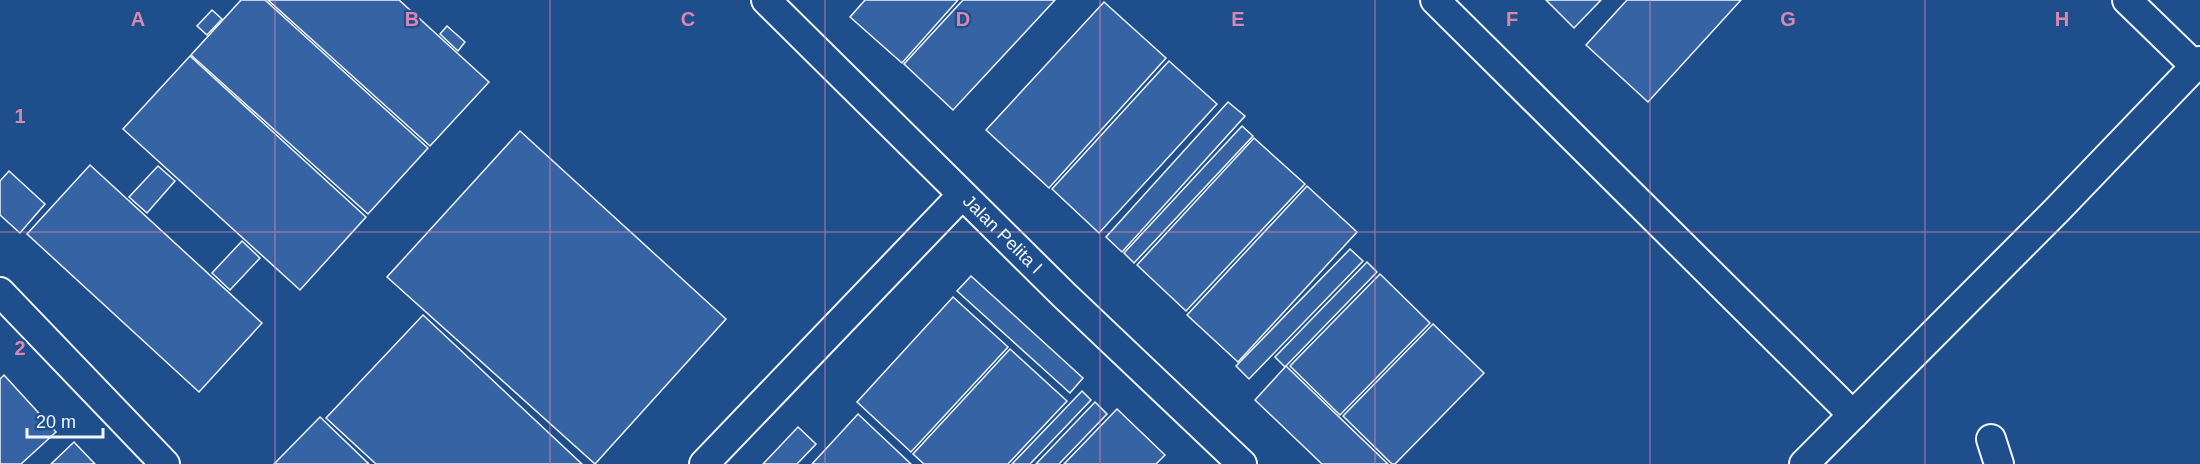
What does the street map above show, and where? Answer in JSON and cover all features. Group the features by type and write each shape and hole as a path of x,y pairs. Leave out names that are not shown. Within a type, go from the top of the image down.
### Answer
{"lane":[{"name":"Jalan Pelita I","path":"766,0 962,195 1242,464"},
{"path":"1436,0 1853,415"},
{"path":"1804,464 2198,64 2127,0"},
{"path":"704,464 962,195"},
{"path":"0,292 165,464"}],"building":[{"path":"241,0 265,0 428,148 368,214 191,55"},
{"path":"268,0 399,0 489,82 430,146"},
{"path":"865,0 958,0 902,63 850,17"},
{"path":"963,0 1055,0 953,110 904,64"},
{"path":"1546,0 1601,0 1574,28"},
{"path":"1627,0 1741,0 1648,102 1586,45"},
{"path":"1104,2 1166,58 1049,188 986,130"},
{"path":"212,10 222,19 207,35 197,26"},
{"path":"447,26 465,42 458,51 440,34"},
{"path":"190,56 366,217 300,290 123,129"},
{"path":"1169,61 1217,104 1099,233 1052,189"},
{"path":"1228,102 1245,116 1122,252 1106,237"},
{"path":"1242,126 1253,136 1134,263 1124,253"},
{"path":"520,131 726,319 595,464 387,277"},
{"path":"1254,138 1305,184 1186,311 1137,265"},
{"path":"90,165 262,323 199,392 27,234"},
{"path":"158,166 175,181 147,213 129,197"},
{"path":"9,171 45,204 20,233 0,215 0,181"},
{"path":"1307,186 1357,232 1238,362 1187,315"},
{"path":"242,241 260,258 230,290 212,273"},
{"path":"1350,249 1363,261 1249,379 1236,366"},
{"path":"1367,262 1377,272 1285,367 1275,357"},
{"path":"1380,274 1430,323 1340,415 1290,366"},
{"path":"971,276 1083,378 1070,393 957,291"},
{"path":"953,297 1008,347 911,452 857,402"},
{"path":"423,315 582,464 376,464 326,418"},
{"path":"1433,324 1484,373 1395,464 1392,464 1343,416"},
{"path":"1010,349 1067,401 1008,464 924,464 913,454"},
{"path":"1286,366 1388,464 1322,464 1255,400"},
{"path":"4,375 56,432 21,464 0,464 0,379"},
{"path":"1082,391 1091,400 1030,464 1012,464"},
{"path":"1095,402 1107,414 1059,464 1036,464"},
{"path":"1117,409 1165,455 1156,464 1064,464"},
{"path":"858,414 911,464 812,464"},
{"path":"320,417 369,464 274,464"},
{"path":"798,427 816,444 797,464 763,464"},
{"path":"74,442 95,464 51,464"}]}
